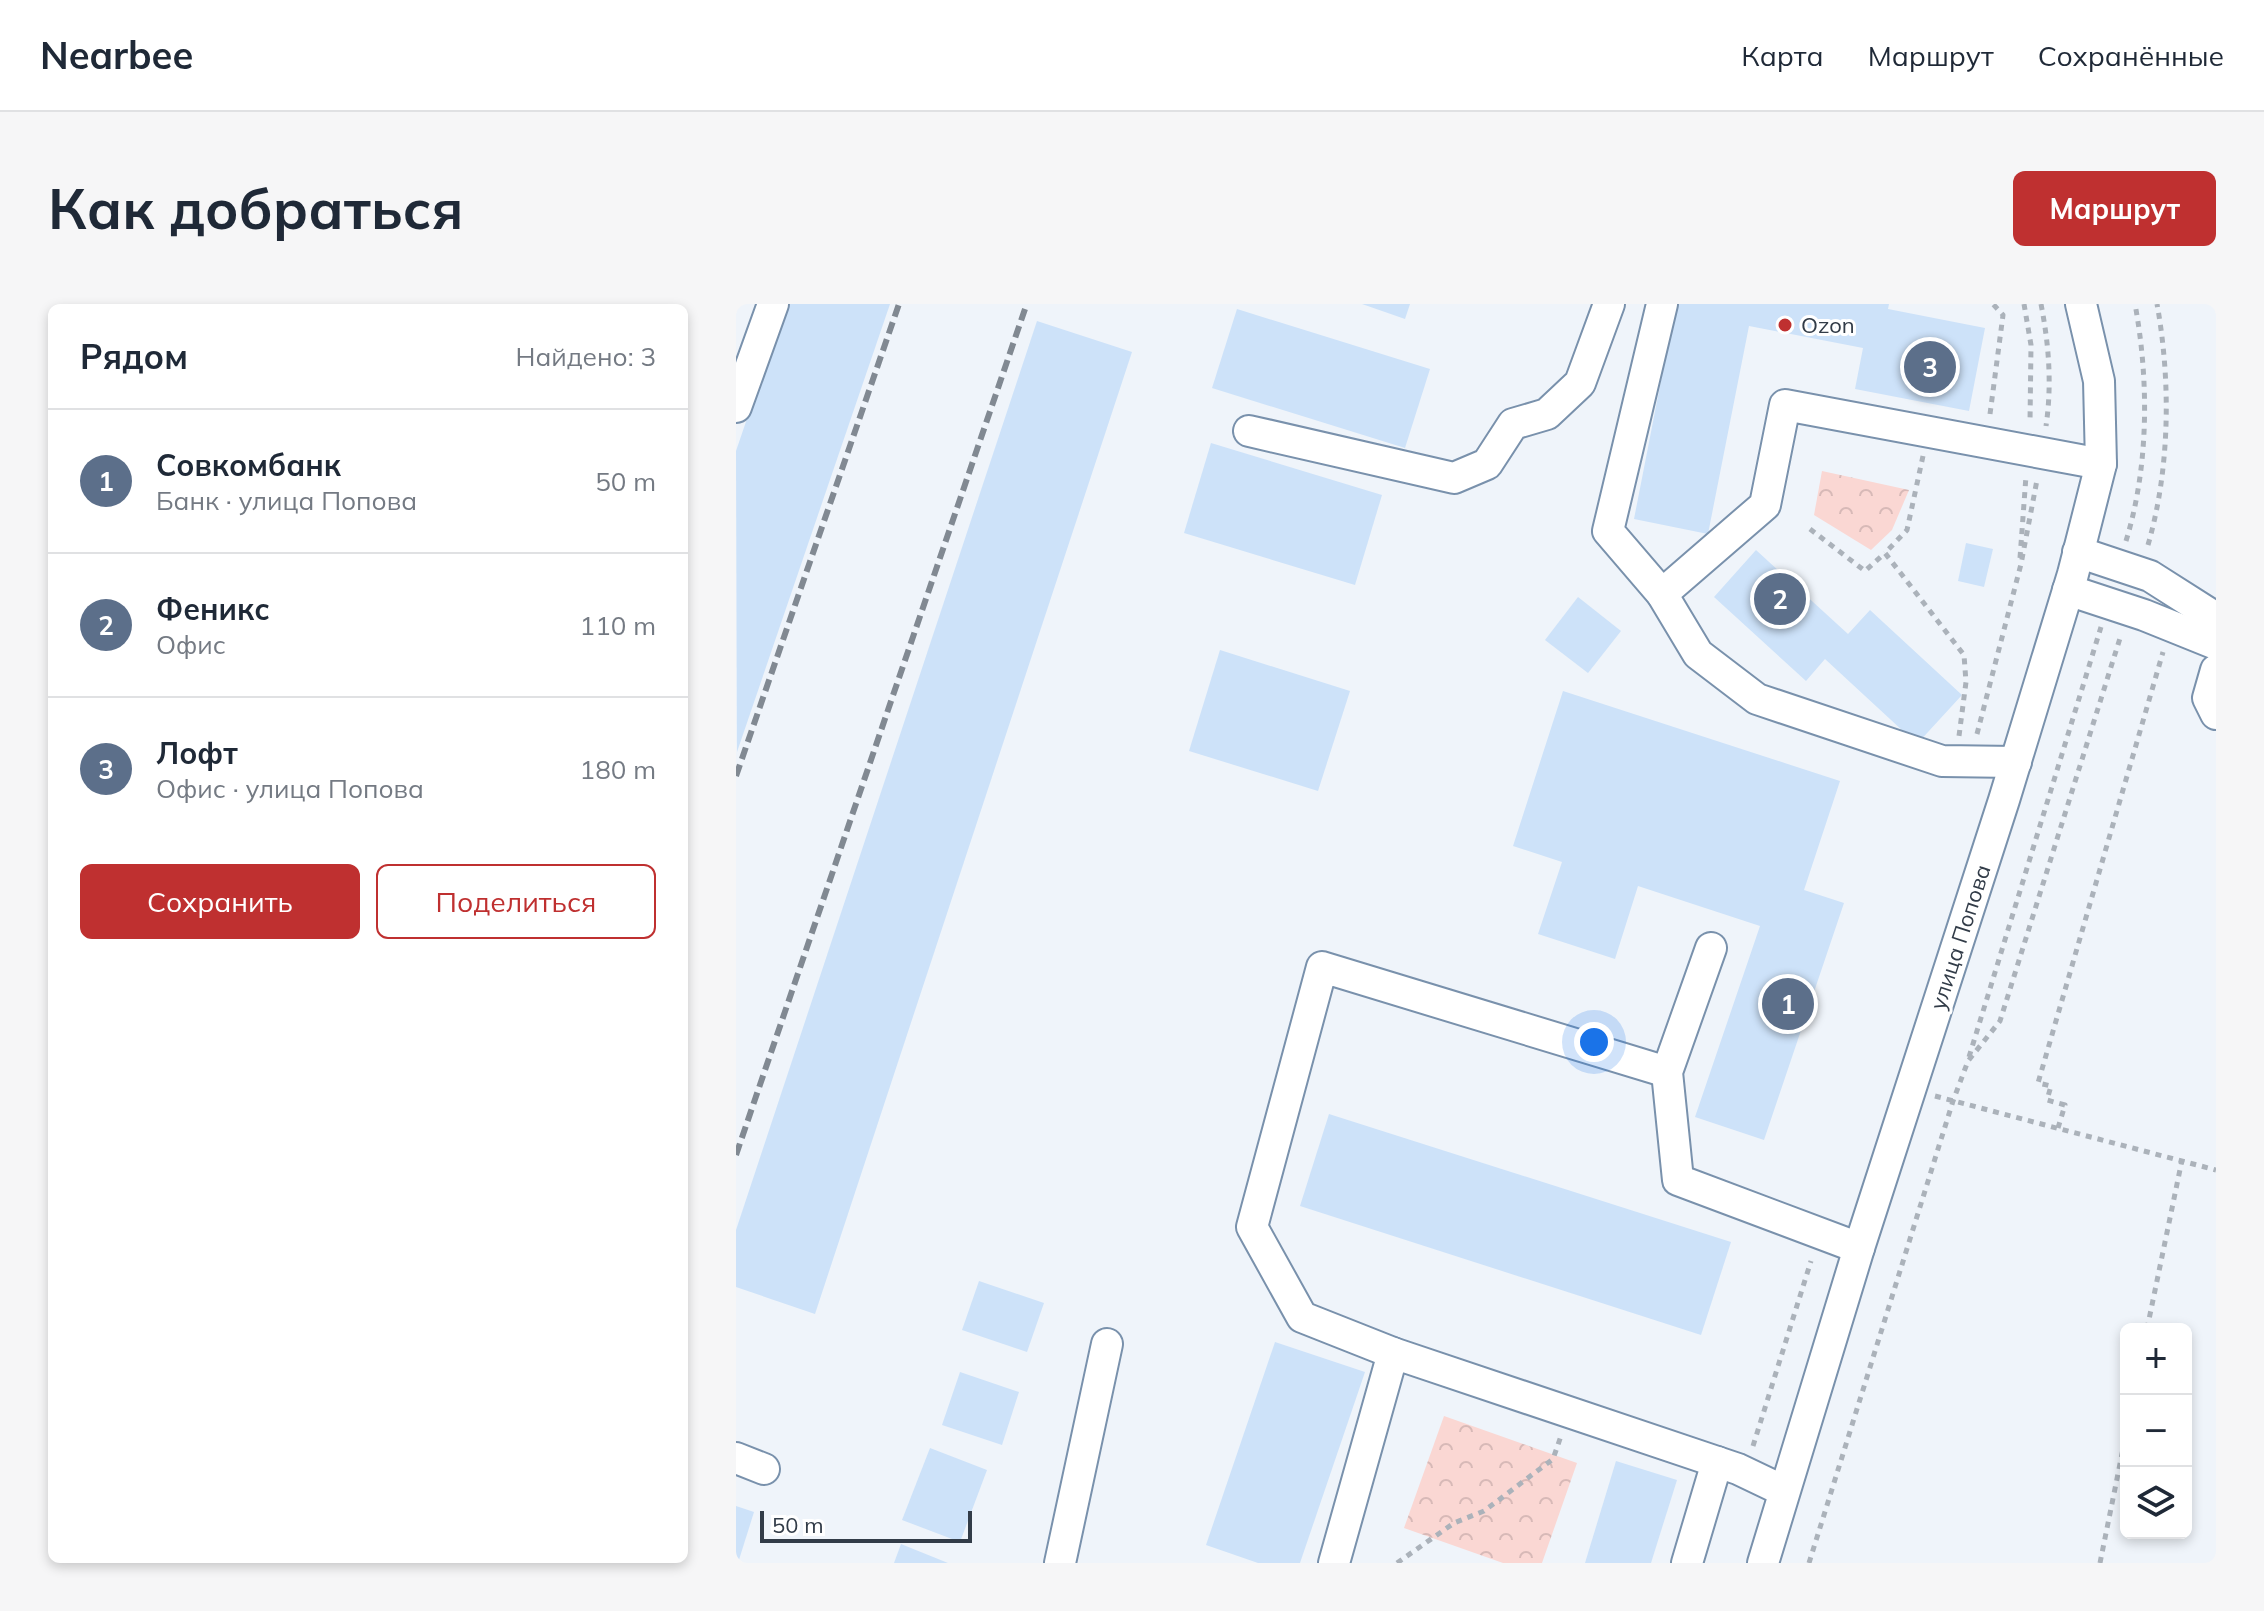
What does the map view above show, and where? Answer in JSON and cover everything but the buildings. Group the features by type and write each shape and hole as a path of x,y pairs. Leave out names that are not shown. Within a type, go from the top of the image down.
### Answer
{"street":[{"path":"736,407 773,304"},
{"path":"1249,431 1454,478 1487,464 1513,424 1547,414 1580,383 1609,304"},
{"path":"1662,304 1608,531 1662,594 1698,654 1757,699 1942,761 2016,762"},
{"name":"улица Попова","path":"1763,1563 1859,1248 2016,762 2068,590 2101,464 2099,381 2081,304"},
{"path":"1662,594 1765,505 1785,405 2101,464"},
{"path":"2078,552 2150,576 2216,618"},
{"path":"2068,590 2216,644"},
{"path":"2216,670 2208,698 2216,714"},
{"path":"1711,948 1667,1072 1678,1180 1859,1248"},
{"path":"1667,1072 1322,967 1252,1227 1302,1317 1393,1353 1731,1468 1784,1491"},
{"path":"1060,1563 1107,1344"},
{"path":"1334,1563 1393,1353"},
{"path":"736,1458 764,1469"},
{"path":"1687,1563 1731,1468"}],"path":[{"path":"1986,443 2003,315 1993,304"},
{"path":"1964,761 2021,564 2042,453 2049,389 2048,341 2041,304"},
{"path":"2129,569 2132,520 2143,443 2142,363 2135,304"},
{"path":"2129,569 2154,525 2165,444 2164,362 2157,304"},
{"path":"1810,529 1865,571 1907,530 1928,432"},
{"path":"1885,553 1964,655 1964,761"},
{"path":"1968,1061 2000,1021 2118,607"},
{"path":"1809,1563 1953,1101 2118,607"},
{"path":"2058,1128 2065,1105 2047,1100 2051,1086 2038,1083 2171,626"},
{"path":"1953,1101 2216,1170"},
{"path":"2148,1323 2182,1160"},
{"path":"1731,1468 1819,1233"},
{"path":"1397,1563 1454,1523 1484,1511 1553,1459"},
{"path":"2100,1563 2120,1464"}],"green space":[{"path":"1822,471 1909,490 1892,530 1871,550 1814,515"},
{"path":"1444,1416 1577,1463 1542,1563 1503,1563 1404,1528"}],"railway":[{"path":"736,776 899,304"},
{"path":"736,1155 1025,309"}],"place":[{"name":"Ozon","path":"1785,325"},
{"name":"Лофт","path":"1930,367"},
{"name":"Феникс","path":"1780,599"},
{"name":"Совкомбанк","path":"1788,1004"}]}
